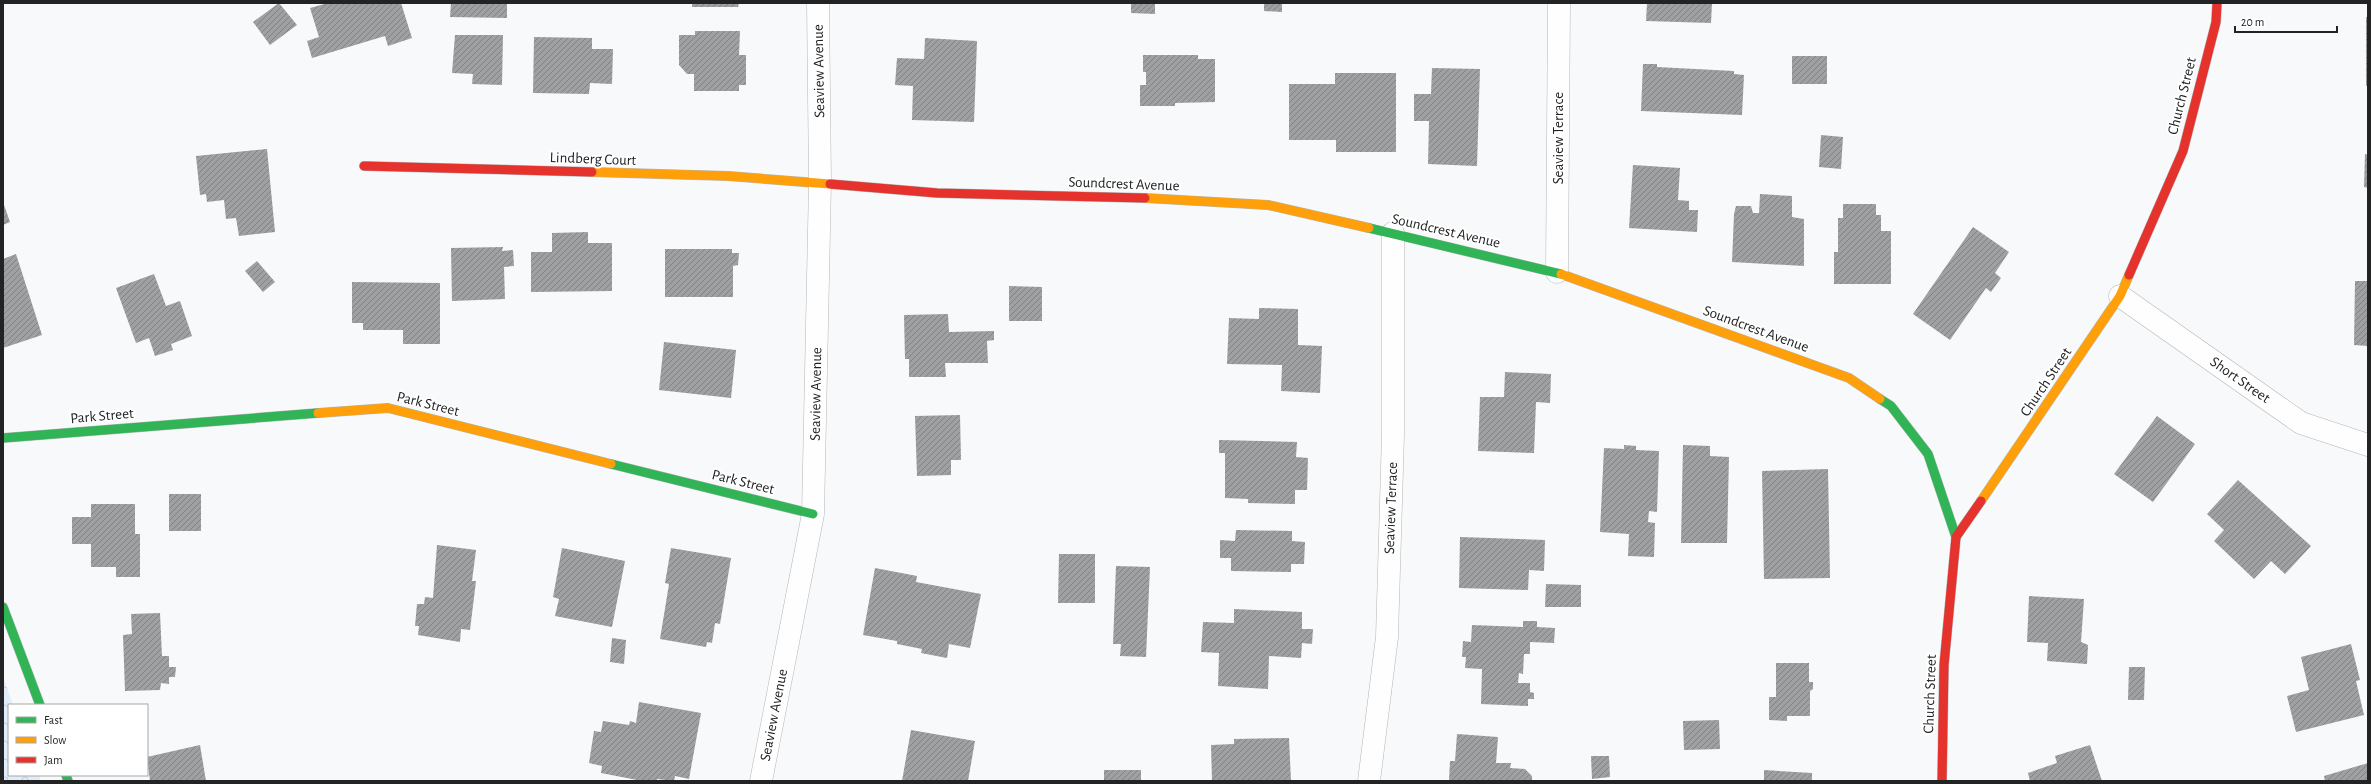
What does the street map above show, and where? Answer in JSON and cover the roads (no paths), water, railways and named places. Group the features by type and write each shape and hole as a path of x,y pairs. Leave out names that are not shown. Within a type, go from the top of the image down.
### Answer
{"street":[{"name":"Seaview Avenue","path":"761,781 813,514 820,183 818,3"},
{"name":"Seaview Terrace","path":"1557,272 1559,3"},
{"name":"Church Street","path":"1942,781 1944,665 1956,538 2120,296 2183,151 2216,22 2217,3"},
{"name":"Lindberg Court","path":"364,166 728,176 820,183"},
{"name":"Soundcrest Avenue","path":"820,183 937,193 1157,198 1268,205 1557,272 1841,375 1855,382 1891,406 1928,454 1956,538"},
{"name":"Seaview Terrace","path":"1369,781 1386,637 1393,434 1393,233"},
{"name":"Short Street","path":"2120,296 2301,423 2368,445"},
{"name":"Park Street","path":"3,438 388,408 813,514"},
{"path":"3,607 40,704"}]}
